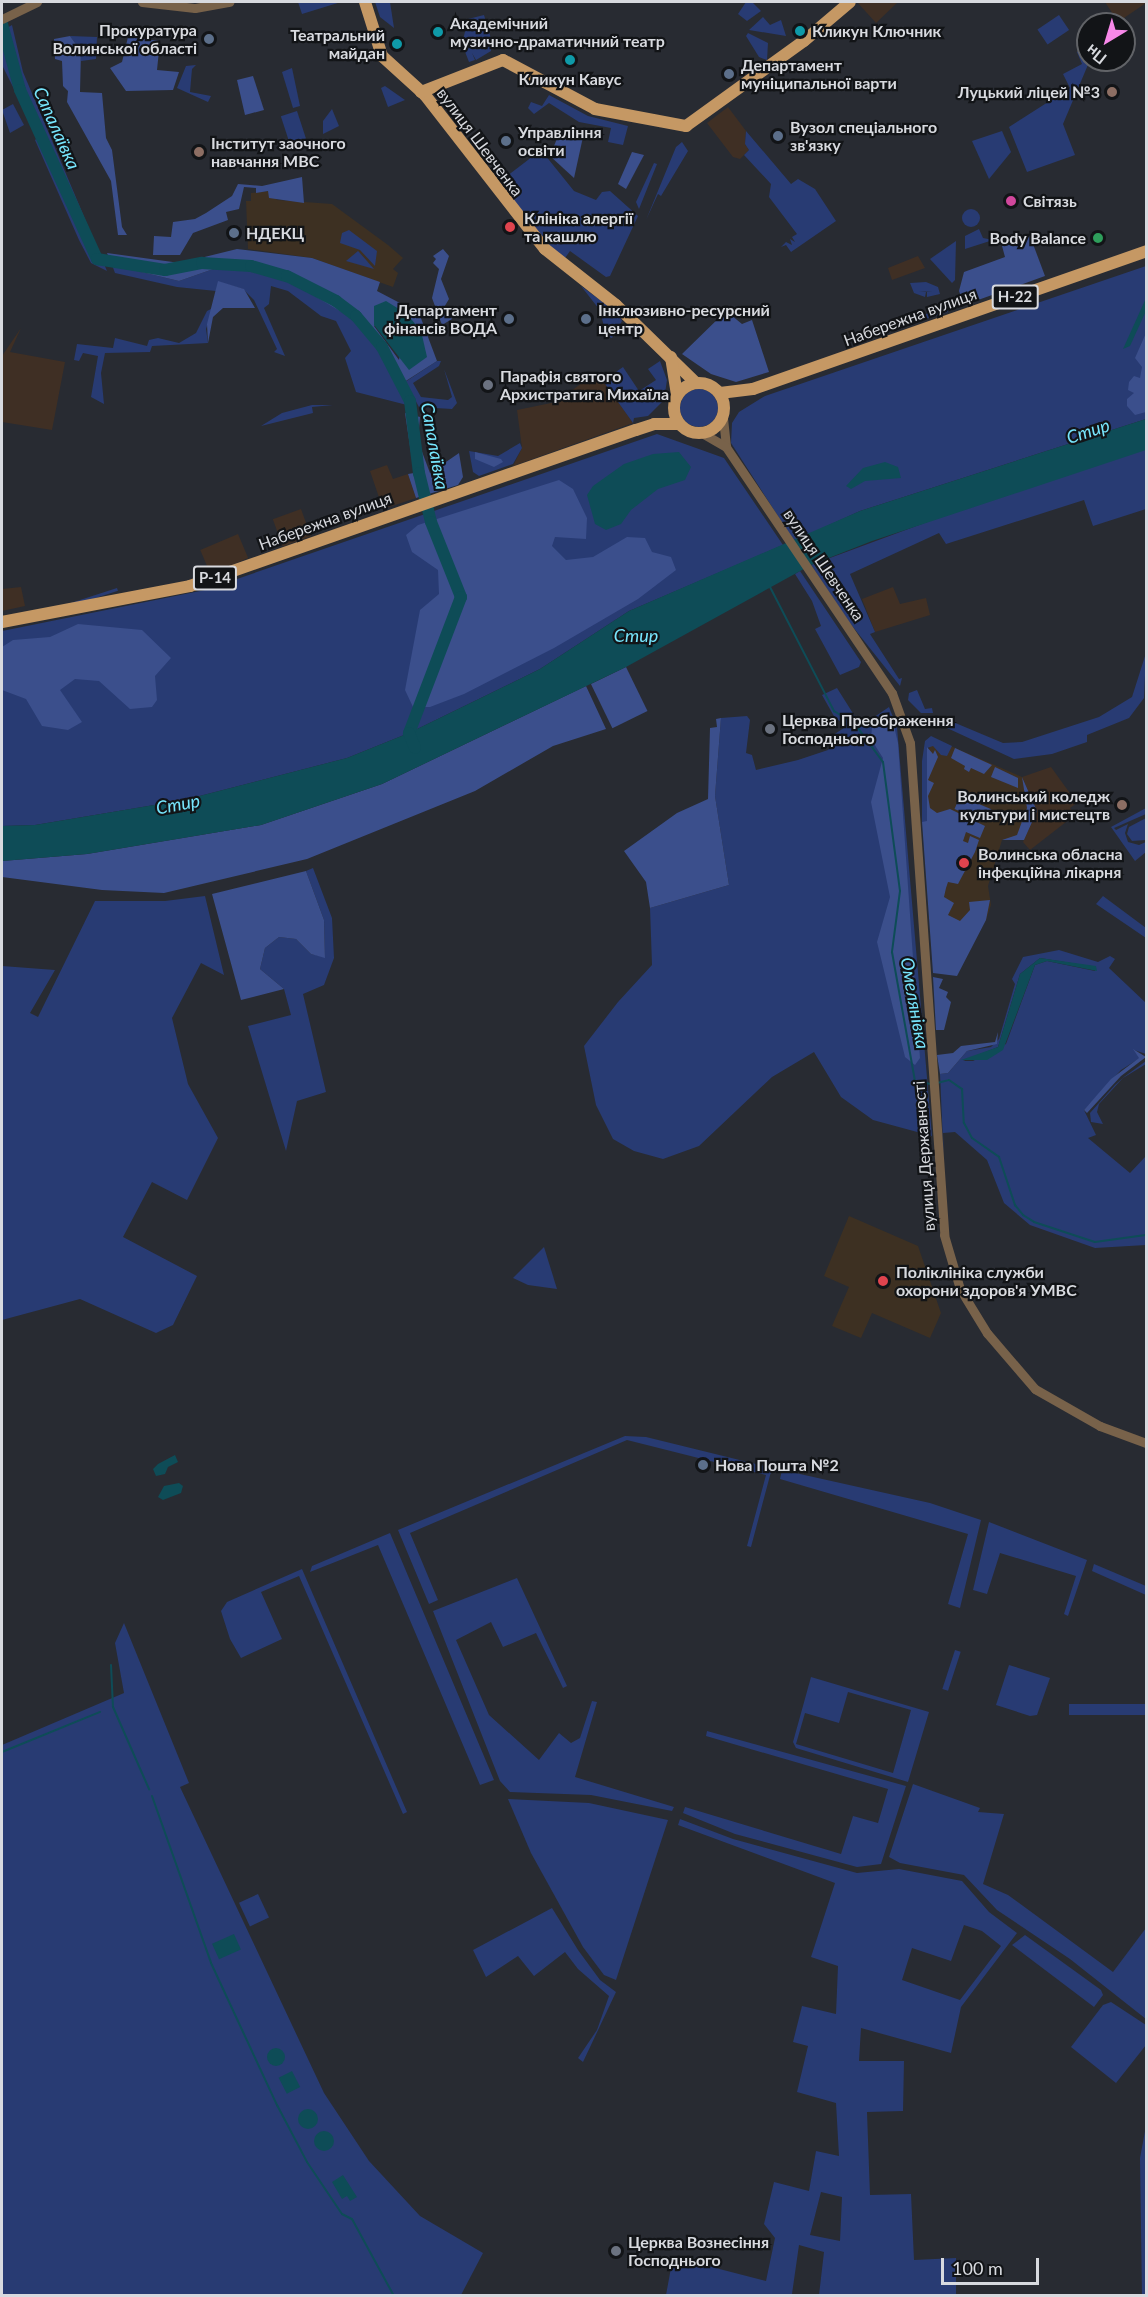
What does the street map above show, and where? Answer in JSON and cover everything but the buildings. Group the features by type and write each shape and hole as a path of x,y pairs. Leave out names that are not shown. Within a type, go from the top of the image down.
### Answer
{"main road":[{"name":"вулиця Шевченка","path":"365,2 382,56 421,92 545,249 616,305 695,382"},
{"path":"421,92 503,60 595,109 686,126 804,41 850,2"},
{"name":"Набережна вулиця","path":"720,393 753,389 1146,251"},
{"path":"671,357 677,394 673,407 679,424 690,432 702,433"},
{"path":"677,394 695,382 709,384 720,393 724,412"},
{"name":"Набережна вулиця","path":"724,412 753,389"},
{"name":"Набережна вулиця","path":"654,424 673,407"},
{"name":"Н-22","path":"702,433 714,429 724,412"},
{"name":"Набережна вулиця","path":"2,622 190,586 433,499 654,424 679,424"}],"street":[{"path":"3,19 37,2"},
{"path":"142,2 209,4 229,2"},
{"name":"вулиця Шевченка","path":"724,412 726,447"},
{"name":"вулиця Шевченка","path":"702,433 726,447 844,626 897,700"},
{"name":"вулиця Державності","path":"897,700 910,743 944,1235 966,1302 1012,1365 1050,1401 1146,1443"}],"shaded area":[{"path":"298,2 341,2 302,14"},
{"path":"375,2 390,2 394,28 380,17"},
{"path":"746,2 752,2 761,11 747,21 738,14"},
{"path":"857,2 898,2 876,23"},
{"path":"1105,2 1146,2 1133,12 1112,12"},
{"path":"484,15 492,42 483,45 485,50 491,45 491,51 476,60 472,53 475,60 469,62 462,44 468,19"},
{"path":"1059,15 1069,30 1048,44 1037,30"},
{"path":"763,17 770,25 781,20 786,36 749,30"},
{"path":"12,25 23,72 107,271 91,263 79,240 35,140 38,137 2,65 2,31"},
{"path":"748,33 768,43 767,60 759,57 746,36"},
{"path":"70,36 97,37 96,59 81,61 81,51"},
{"path":"70,36 81,51 80,92 102,93 106,138 112,150 122,227 127,235 118,235 111,181 67,102 68,91 63,86 62,61 55,59 54,39"},
{"path":"128,37 160,41 157,70 179,72 173,90 126,91 110,68 122,62"},
{"path":"196,65 192,69 190,92 211,96 208,102 177,88 186,66"},
{"path":"1076,67 1076,72 1085,72 1063,124 1075,155 1027,172 1009,127 1070,88 1063,74"},
{"path":"292,68 300,106 293,108 282,72"},
{"path":"253,76 264,110 245,115 237,80"},
{"path":"385,86 405,100 388,107 381,88"},
{"path":"549,95 588,116 628,126 623,145 608,142 611,128 579,122 549,103 534,114 528,108 531,102 542,106"},
{"path":"13,104 24,125 10,133 2,110"},
{"path":"728,107 746,131 745,144 749,150 740,159 733,157 707,123"},
{"path":"332,109 339,126 323,134 323,121"},
{"path":"297,111 306,139 290,144 281,116"},
{"path":"560,131 583,137 574,178 550,156"},
{"path":"746,131 791,184 798,179 815,189 836,221 791,252 786,245 781,247 786,242 792,245 790,239 795,242 792,237 797,234 769,197 771,184 744,155 749,150 745,144"},
{"path":"1002,131 1011,152 989,179 972,141"},
{"path":"682,142 688,151 661,196 658,194 646,220 676,147"},
{"path":"541,150 574,191 596,200 602,192 610,191 638,216 610,276 606,277 570,251 565,258 549,246 498,183"},
{"path":"632,152 644,155 626,189 618,184"},
{"path":"654,163 657,164 639,209 636,202"},
{"path":"302,177 304,203 269,198 268,191 256,193 256,188 244,187 239,209 226,212 228,220 193,233 180,255 153,255 154,236 171,237 173,222 195,219 206,213 232,196 238,184 262,186"},
{"path":"269,191 277,200 332,204 388,245 403,258 393,269 398,273 393,287 312,258 248,249 246,201 251,201 251,193"},
{"path":"971,209 977,212 980,218 977,224 971,227 965,224 962,218 965,212"},
{"path":"979,229 983,238 993,240 965,249 965,236"},
{"path":"349,230 377,251 375,266 360,250 340,243 342,233"},
{"path":"1030,236 1045,276 964,305 959,291 964,272 1005,257 1002,246"},
{"path":"956,241 955,280 952,283 930,259"},
{"path":"237,249 312,258 380,282 377,291 419,313 437,361 398,386 379,349 355,320 286,279 222,266 179,281 112,265 107,253 180,263","holes":["398,309 407,314 399,360 374,326"]},
{"path":"443,249 449,256 441,279 449,299 443,309 452,319 442,325 432,298 439,269 433,263 436,259 433,256"},
{"path":"359,252 374,269 346,261"},
{"path":"918,256 925,268 892,280 888,268"},
{"path":"112,265 179,281 222,266 286,279 355,319 379,349 407,405 356,392 345,358 351,351 336,321 321,316 288,291 271,286 269,304 264,308 285,356 274,352 277,349 254,300 243,289 219,282 216,291 177,287 115,273"},
{"path":"1146,266 1146,419 860,511 794,541 731,443 732,423 739,412 765,396"},
{"path":"218,281 244,289 255,308 223,308 213,317 208,343 207,324"},
{"path":"926,282 938,287 940,294 927,297 927,292 932,292 919,291 926,292 925,297 914,293 910,283"},
{"path":"581,286 619,314 622,321 612,338 607,336 599,309"},
{"path":"947,307 948,312 904,326 911,319"},
{"path":"213,308 206,329 208,343 152,346 150,352 105,353 101,373 104,404 91,397 98,356 83,353 79,361 74,360 77,344 113,348 115,338 147,346 149,340 158,338 179,343 196,333 207,311"},
{"path":"726,311 742,324 752,320 769,372 736,382 711,374 682,354"},
{"path":"21,328 10,352 65,362 52,430 2,422 2,356"},
{"path":"1146,333 1146,412 1135,415 1127,406 1127,399 1134,393 1128,390 1129,382 1134,376 1140,378 1142,367 1135,358"},
{"path":"437,361 441,361 439,366 413,383 421,397 448,400 452,397 444,369 457,403 452,409 419,407 405,382"},
{"path":"660,361 667,380 664,400 648,416 634,418 633,423 603,381 623,367 639,391 656,380 648,369"},
{"path":"597,372 633,423 513,466 522,448 517,410 556,402"},
{"path":"699,389 713,394 718,408 713,422 699,427 685,422 680,408 685,394"},
{"path":"312,405 333,405 312,407 313,413 261,426 282,413"},
{"path":"405,413 420,417 418,441 430,473 459,453 463,477 458,485 416,498 408,474 414,473"},
{"path":"657,434 724,458 783,545 629,611 540,669 409,733 347,758 184,800 35,825 2,826 2,631 205,590"},
{"path":"1146,441 1146,509 1093,526 1084,500 946,544 939,533 850,574 875,632 870,634 899,679 902,678 900,686 849,622 811,565"},
{"path":"520,443 522,448 513,464 479,476 473,472 469,451 498,456"},
{"path":"475,452 501,459 503,462 494,467 475,459"},
{"path":"387,465 393,479 408,474 416,498 383,509 370,471"},
{"path":"559,480 573,489 587,518 586,539 555,537 552,546 566,560 593,557 627,537 645,538 652,552 671,557 676,570 638,599 554,648 464,694 430,707 413,707 405,690 420,610 439,594 438,570 412,552 406,535 418,525"},
{"path":"301,509 311,536 283,547 273,519"},
{"path":"238,534 248,558 210,574 200,550"},
{"path":"800,571 861,662 859,667 840,675 815,629 821,626 812,601 795,574"},
{"path":"21,587 25,606 2,611 2,589"},
{"path":"893,587 900,604 926,598 930,615 875,632 862,599"},
{"path":"117,588 118,591 29,620 28,617"},
{"path":"78,624 142,630 171,658 155,676 157,700 152,707 130,709 99,681 75,679 60,690 82,722 68,730 42,726 26,699 2,690 2,647 13,640 50,637"},
{"path":"1146,653 1144,698 1129,718 1087,735 1087,742 1052,754 1014,759 947,728 953,722 1003,743 1022,742 1099,717 1132,697"},
{"path":"626,667 647,711 612,728 591,684"},
{"path":"586,686 606,729 553,746 475,791 307,859 164,893 102,890 2,877 2,861 87,854 261,825 382,784"},
{"path":"837,688 861,726 889,707 897,727 932,1136 873,1120 841,1097 814,1052 772,1077 699,1146 663,1159 634,1151 613,1139 596,1105 584,1046 618,1002 652,965 650,908 729,885 715,796 721,718 747,716 750,720 746,753 752,755 756,770 798,760 828,750 834,743 830,737 847,726 835,718 822,695"},
{"path":"917,690 925,709 932,708 933,713 921,713 908,700 909,693"},
{"path":"886,717 893,722 898,743 920,1058 915,1065 905,1057 877,942 890,897 871,802 883,758 871,739 872,727"},
{"path":"721,718 715,796 729,885 650,908 646,882 624,851 677,813 708,799 710,728 717,727 716,719"},
{"path":"931,736 952,746 947,756 941,755 933,746 927,748 927,822 922,822 922,761 925,741"},
{"name":"Волинська обласна інфекційна лікарня","path":"930,737 1022,777 1037,811 1024,840 1002,840 988,886 991,905 986,920 958,960 925,808"},
{"path":"927,747 933,754 935,750 938,757 928,780 934,783 928,796 930,808 937,813 950,809 985,826 980,838 966,832 963,841 968,843 970,836 979,840 975,852 958,884 948,882 944,897 954,903 948,915 960,921 970,910 969,902 990,900 986,920 957,976 933,973 922,822 927,821"},
{"path":"955,748 992,765 984,774 971,768 969,772 964,769 965,766 951,758"},
{"path":"995,767 1018,778 1018,788 991,777"},
{"path":"1051,767 1077,803 1070,808 1075,815 1030,850 1023,842 1037,811 1022,777"},
{"path":"1022,777 1037,811 1024,840 1002,840 1017,835 1027,808"},
{"path":"960,796 991,809 986,822 955,809"},
{"path":"1146,808 1146,814 1114,828 1116,830 1128,824 1125,833 1128,842 1139,845 1146,842 1146,852 1135,861 1111,827"},
{"path":"1146,818 1146,840 1132,841 1127,834 1129,827"},
{"path":"313,868 332,918 334,958 324,985 303,994 326,1092 297,1101 286,1151 248,1026 291,1015 284,989 260,969 265,948 279,937 296,939 311,954 325,957 324,920 306,871"},
{"path":"306,871 324,920 325,958 311,954 296,939 279,937 265,948 260,969 284,989 241,1000 212,894"},
{"path":"205,896 224,975 201,963 172,1018 188,1084 218,1138 187,1200 152,1182 123,1237 197,1276 173,1325 156,1333 80,1299 2,1320 2,966 55,970 30,1013 38,1017 95,901 165,901"},
{"path":"1103,896 1146,928 1146,938 1096,904"},
{"path":"1059,950 1098,962 1110,956 1115,959 1109,968 1146,1003 1146,1054 1134,1050 1140,1058 1121,1070 1084,1110 1096,1135 1088,1138 1130,1173 1146,1156 1146,1245 1095,1248 1030,1225 1004,1203 987,1160 955,1132 943,1133 944,1165 940,1074 948,1073 967,1051 991,1047 999,1039 1015,984 1012,979 1023,957","holes":["1040,958 1096,967 1095,971 1047,961 1035,965 1006,1044 973,1061 963,1061 998,1047 1020,974"]},
{"path":"933,977 943,979 939,988 948,992 946,997 951,1002 944,1030 936,1030"},
{"path":"998,1032 997,1044 967,1051 948,1073 940,1074 937,1055 953,1053 961,1046 995,1042"},
{"path":"1133,1049 1146,1057 1121,1076 1087,1113 1084,1110 1111,1079 1139,1058"},
{"path":"1146,1061 1146,1064 1123,1078 1099,1104 1097,1112 1103,1124 1091,1122 1090,1113 1115,1085 1124,1077"},
{"name":"Поліклініка служби охорони здоров'я УМВС","path":"849,1216 918,1246 941,1313 930,1338 872,1313 861,1338 832,1326 849,1287 824,1276"},
{"path":"544,1247 557,1289 528,1285 513,1278"},
{"path":"625,1436 646,1437 772,1468 751,1547 747,1546 766,1475 627,1440 410,1533 438,1600 429,1604 398,1530"},
{"path":"782,1470 930,1503 981,1520 960,1608 948,1604 968,1534 780,1479"},
{"path":"989,1522 1087,1560 1068,1616 1064,1614 1076,1576 1000,1553 987,1594 973,1590"},
{"path":"390,1533 494,1780 480,1785 378,1545 310,1572 312,1566"},
{"path":"1094,1564 1146,1586 1146,1595 1092,1571"},
{"path":"302,1569 407,1812 403,1814 299,1576 261,1592 282,1639 241,1658 230,1639 221,1611 227,1602"},
{"path":"517,1578 567,1686 563,1688 536,1633 503,1647 491,1622 456,1640 489,1715 539,1760 559,1733 571,1743 580,1738 592,1701 597,1702 575,1777 674,1807 672,1811 591,1795 510,1792 500,1781 433,1611"},
{"path":"124,1623 189,1783 180,1787 324,2093 369,2161 420,2216 483,2253 461,2295 2,2296 2,1745 124,1693 115,1643"},
{"path":"955,1650 961,1652 948,1691 942,1689"},
{"path":"1009,1665 1050,1678 1037,1715 1030,1716 996,1705"},
{"path":"811,1677 929,1712 908,1782 796,1748 793,1742","holes":["848,1692 911,1710 893,1773 796,1744 805,1713 839,1723"]},
{"path":"1069,1704 1146,1704 1146,1715 1069,1715"},
{"path":"707,1731 906,1786 881,1864 857,1867 735,1834 683,1813 685,1807 841,1854 853,1816 878,1823 888,1789 706,1736"},
{"path":"913,1784 980,1808 978,1812 1004,1814 983,1884 1008,1895 1113,1972 1146,1928 1146,2019 1070,1959 997,1910 964,1875 900,1863 889,1857"},
{"path":"508,1799 589,1803 668,1820 616,1980 604,1975 583,1947 531,1853"},
{"path":"680,1819 733,1839 857,1873 899,1869 962,1881 989,1912 1017,1933 961,2007 951,2053 861,2028 859,2061 904,2061 903,2111 867,2112 870,2195 911,2194 914,2260 956,2258 956,2295 819,2295 824,2252 799,2245 792,2294 666,2295 673,2257 766,2281 775,2238 764,2224 774,2182 809,2191 816,2151 839,2156 836,2103 797,2092 808,2046 793,2042 802,2006 836,2014 838,1966 811,1957 835,1883 678,1825","holes":["964,1925 982,1931 1001,1946 960,2000 902,1980 912,1948 951,1961","821,2192 842,2197 840,2241 810,2235"]},
{"path":"258,1894 269,1918 250,1926 239,1903"},
{"path":"552,1908 600,1980 616,1992 583,2062 578,2058 597,2030 609,1996 578,1969 565,1952 534,1976 518,1956 486,1977 473,1950"},
{"path":"1025,1935 1101,1990 1103,1995 1094,2007 1012,1945"},
{"path":"1111,2002 1146,2025 1146,2045 1116,2083 1071,2047 1103,2005"},
{"path":"1146,2126 1146,2295 1142,2296 1140,2158"}],"water":[{"path":"1146,298 1146,311 1130,346 1123,349"},
{"path":"386,301 407,314 421,331 427,357 409,370 374,325 374,306"},
{"name":"Стир","path":"1146,419 1146,450 872,541 811,565 626,667 382,784 261,825 87,854 2,861 2,826 35,825 184,800 347,758 409,733 540,669 629,611 860,511"},
{"path":"679,452 691,467 685,480 658,489 631,510 621,524 606,530 595,524 587,495 593,486 624,464 653,454"},
{"path":"885,462 898,467 901,478 865,481 851,489 846,486 863,468"},
{"path":"1040,958 1096,966 1097,971 1047,961 1035,965 1003,1050 987,1060 961,1060 998,1047 1020,974"},
{"path":"175,1455 178,1462 168,1467 165,1474 156,1476 153,1469"},
{"path":"179,1483 183,1486 181,1493 163,1500 158,1497 164,1486"},
{"path":"234,1934 241,1950 219,1959 212,1944"},
{"path":"272,2048 280,2048 285,2053 283,2064 272,2066 267,2061 267,2053"},
{"path":"292,2071 300,2087 287,2094 279,2078"},
{"path":"308,2109 315,2112 318,2119 315,2126 308,2129 301,2126 298,2119 301,2112"},
{"path":"324,2131 331,2134 334,2141 331,2148 324,2151 317,2148 314,2141 317,2134"},
{"path":"343,2175 357,2197 350,2201 347,2196 342,2199 332,2182"}],"waterway":[{"name":"Сапалаївка","path":"2,24 20,90 97,259 165,270 202,263 251,266 287,276 336,301 356,316 382,347 410,401 419,473 431,522 461,597 409,733 415,748"},
{"name":"Омелянівка","path":"770,587 834,711 855,724 883,762 900,891 892,952 915,1081 931,1084"},
{"name":"Омелянівка","path":"937,1083 949,1080 962,1089 964,1123 972,1138 999,1157 1015,1205 1023,1215 1034,1222 1095,1242 1146,1235"},
{"path":"111,1665 113,1707 149,1789"},
{"path":"2,1752 100,1712"},
{"path":"152,1796 211,1963 277,2105 307,2162 342,2214 352,2219 394,2296"}],"place":[{"name":"Кликун Ключник","path":"800,31"},
{"name":"Академічний музично-драматичний театр","path":"438,32"},
{"name":"Прокуратура Волинської області","path":"209,39"},
{"name":"Театральний майдан","path":"397,44"},
{"name":"Кликун Кавус","path":"570,60"},
{"name":"Департамент муніципальної варти","path":"729,74"},
{"name":"Луцький ліцей №3","path":"1112,92"},
{"name":"Вузол спеціального зв'язку","path":"778,136"},
{"name":"Управління освіти","path":"506,141"},
{"name":"Інститут заочного навчання МВС","path":"199,152"},
{"name":"Світязь","path":"1011,201"},
{"name":"Клініка алергії та кашлю","path":"510,227"},
{"name":"НДЕКЦ","path":"234,233"},
{"name":"Body Balance","path":"1098,238"},
{"name":"Департамент фінансів ВОДА","path":"509,319"},
{"name":"Інклюзивно-ресурсний центр","path":"586,319"},
{"name":"Парафія святого Архистратига Михаїла","path":"488,385"},
{"name":"Церква Преображення Господнього","path":"770,729"},
{"name":"Волинський коледж культури і мистецтв","path":"1122,805"},
{"name":"Волинська обласна інфекційна лікарня","path":"964,863"},
{"name":"Поліклініка служби охорони здоров'я УМВС","path":"883,1281"},
{"name":"Нова Пошта №2","path":"703,1465"},
{"name":"Церква Вознесіння Господнього","path":"616,2251"}]}
